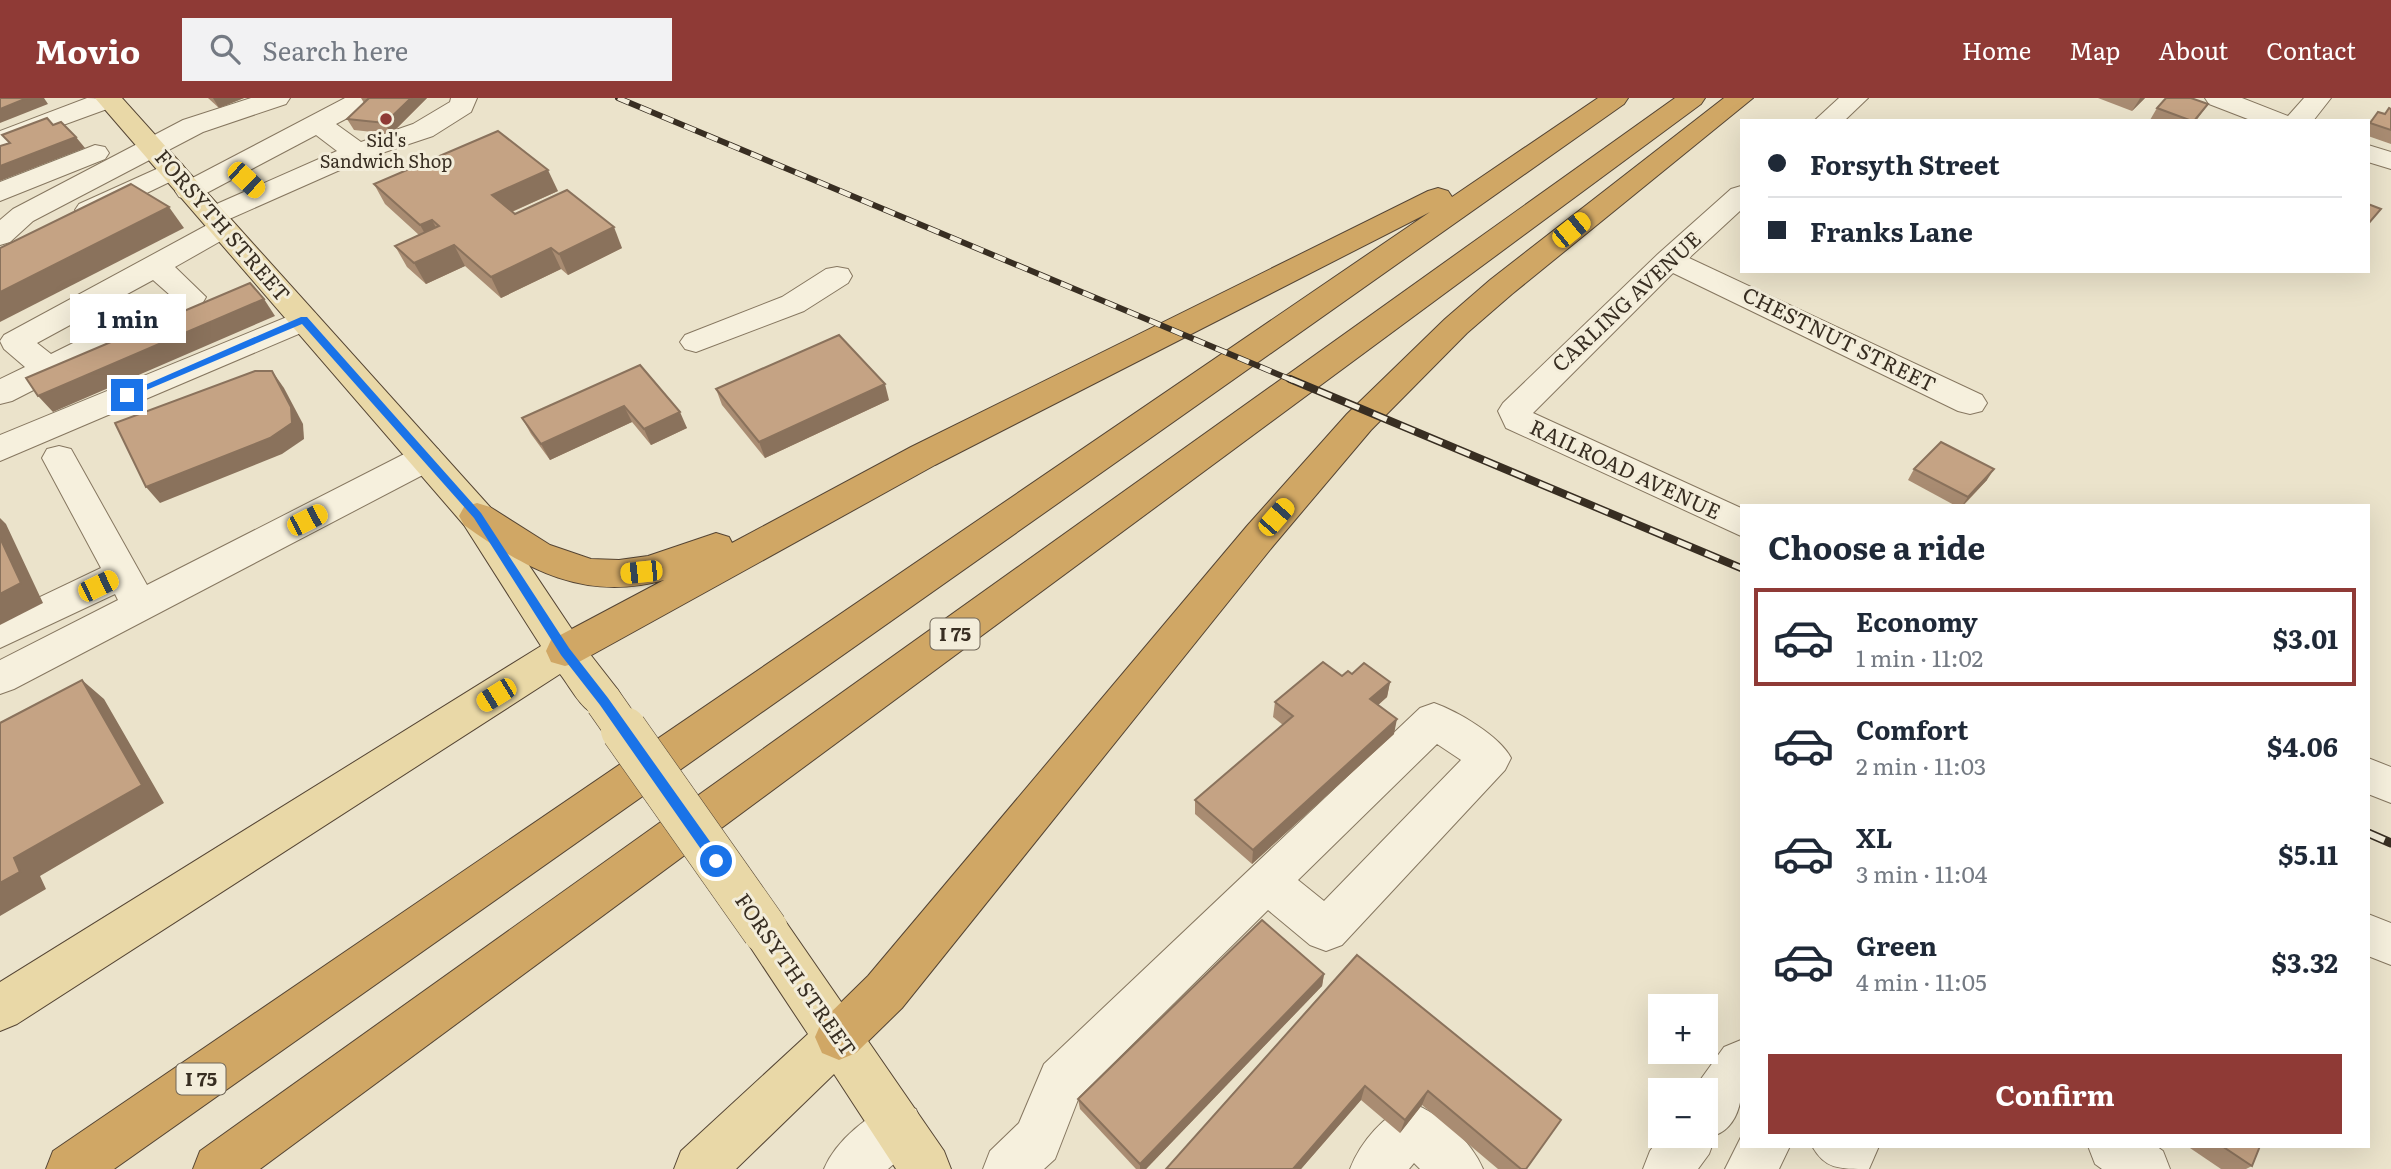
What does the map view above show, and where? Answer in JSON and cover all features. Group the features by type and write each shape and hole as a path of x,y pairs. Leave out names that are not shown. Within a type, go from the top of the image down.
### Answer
{"highway":[{"name":"I 75","path":"71,1169 1615,98"},
{"name":"I 75","path":"218,1169 1692,98"},
{"path":"839,1037 885,992 1251,547 1359,422 1455,326 1501,286 1740,98"},
{"path":"565,651 923,456 1393,218 1535,152"},
{"path":"478,516 522,547 567,568 612,575 641,572 701,553 923,456"}],"main road":[{"name":"FORSYTH STREET","path":"109,99 478,516 565,651 765,930 926,1169"},
{"path":"0,1008 565,651"},
{"path":"699,1169 839,1037"}],"street":[{"path":"0,192 277,98"},
{"path":"0,248 16,246 181,181 232,167 365,98"},
{"path":"48,368 15,342 155,266 261,194 357,152 423,131 462,106 464,98"},
{"path":"1829,119 1855,98"},
{"path":"2218,98 2273,119"},
{"path":"2300,119 2318,98"},
{"path":"0,140 109,99"},
{"path":"317,123 357,152"},
{"path":"0,236 23,215 146,141"},
{"path":"2370,154 2391,161"},
{"path":"232,167 261,194"},
{"name":"CARLING AVENUE","path":"1515,411 1740,196"},
{"name":"CHESTNUT STREET","path":"1670,260 1970,403"},
{"path":"0,393 191,297 155,266"},
{"path":"696,342 793,304 837,276"},
{"path":"0,449 304,320"},
{"name":"RAILROAD AVENUE","path":"1515,411 1518,420 1740,523"},
{"path":"59,458 140,606"},
{"path":"0,678 426,458"},
{"path":"0,633 122,574"},
{"path":"1008,1169 1037,1141 1060,1081 1434,720 1490,758 1326,930 1267,883"},
{"path":"2370,777 2391,785"},
{"path":"2370,936 2391,944"},
{"path":"1718,1098 1739,1071"},
{"path":"849,1169 898,1127"},
{"path":"1375,1169 1412,1128 1458,1169"},
{"path":"1668,1169 1683,1148"},
{"path":"1749,1169 1764,1148"},
{"path":"1840,1148 1849,1155 1853,1148"},
{"path":"2116,1148 2145,1169"}],"building":[{"path":"0,98 27,98 0,109"},
{"path":"369,98 411,98 385,123 347,119"},
{"path":"2166,98 2191,98 2208,104 2196,119 2187,119 2157,108"},
{"path":"2389,108 2391,130 2370,123 2378,112 2385,114"},
{"path":"47,118 53,125 61,122 76,137 0,166 0,146 10,143 2,135"},
{"path":"498,131 548,170 492,195 515,214 567,190 614,227 559,254 551,248 491,277 454,245 414,263 395,246 439,226 432,220 420,225 374,184"},
{"path":"131,184 169,207 0,292 0,248"},
{"path":"2370,205 2381,209 2370,222"},
{"path":"250,283 264,299 38,396 26,378"},
{"path":"839,335 885,384 759,442 716,389"},
{"path":"640,365 680,412 644,429 624,406 541,444 522,418"},
{"path":"255,371 272,371 291,407 292,423 270,438 146,487 115,423"},
{"path":"1941,442 1994,469 1968,497 1914,469"},
{"path":"0,538 21,583 0,594"},
{"path":"1323,662 1342,676 1348,671 1352,674 1364,663 1390,682 1370,699 1397,719 1253,850 1195,800 1293,716 1275,702"},
{"path":"82,680 142,785 14,858 20,872 0,883 0,723"},
{"path":"1262,920 1324,974 1140,1164 1078,1099"},
{"path":"1357,955 1561,1120 1526,1169 1521,1169 1428,1091 1405,1120 1365,1086 1293,1169 1166,1169"},
{"path":"2225,1148 2259,1148 2252,1166"}],"railway":[{"path":"618,98 1294,381"},
{"path":"1290,379 1740,568"},
{"path":"2370,834 2391,843"}],"place":[{"name":"Sid's Sandwich Shop","path":"386,119"}],"route":[{"path":"127,395 304,320 478,516 565,651 716,861"}]}
